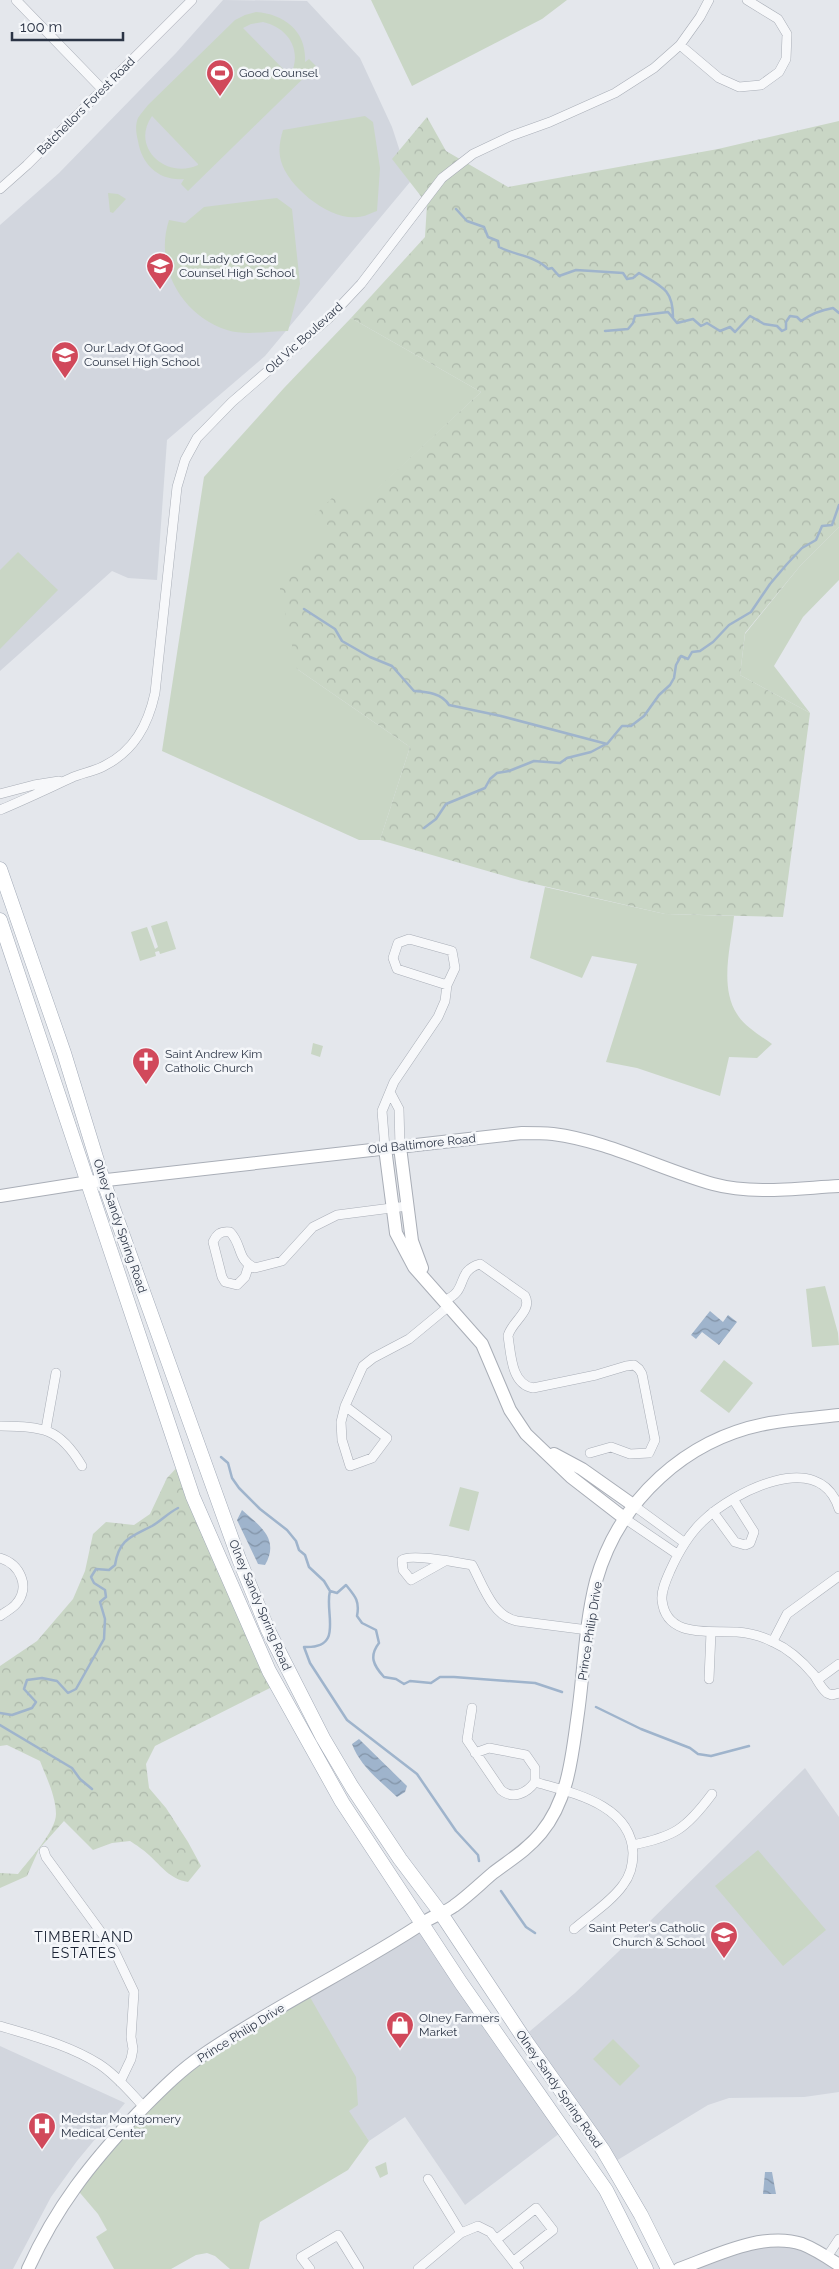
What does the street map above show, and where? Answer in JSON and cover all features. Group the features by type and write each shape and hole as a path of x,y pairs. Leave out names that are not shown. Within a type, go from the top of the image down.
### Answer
{"main road":[{"name":"Olney Sandy Spring Road","path":"0,869 64,1053 103,1180 239,1559 268,1630 323,1738 352,1787 400,1859 440,1912 523,2037 603,2150 641,2215 668,2269"},
{"name":"Olney Sandy Spring Road","path":"0,920 193,1497 252,1634 288,1708 342,1802 461,1983 606,2190 646,2269"}],"street":[{"path":"16,0 102,89"},
{"name":"Batchellors Forest Road","path":"0,189 192,0"},
{"name":"Old Vic Boulevard","path":"0,810 44,792 67,780 104,766 117,758 137,739 149,718 155,693 168,557 177,487 185,460 196,438 232,402 329,318 361,284 442,178 473,154 511,136 550,122 615,93 654,68 680,45 700,17 709,0"},
{"path":"680,45 718,78 739,87 761,85 779,72 786,59 787,34 778,19 746,0"},
{"name":"Old Vic Boulevard","path":"0,794 34,785 67,780"},
{"path":"447,986 396,969 393,958 398,943 409,939 452,951 455,968 447,986 438,1017 394,1082 382,1111 391,1208 396,1233 414,1267 482,1344 516,1421 536,1444 571,1477 624,1518 678,1554"},
{"path":"390,1092 399,1109 400,1147 412,1241 430,1287"},
{"name":"Old Baltimore Road","path":"0,1196 103,1180 522,1133 551,1134 578,1139 715,1184 739,1188 788,1189 839,1186"},
{"path":"249,1265 242,1282 238,1285 225,1282 213,1242 216,1235 222,1232 230,1232 236,1237 240,1255 249,1265 255,1268 282,1261 289,1255 301,1238 326,1219 337,1215 407,1206"},
{"path":"345,1406 387,1438 372,1458 350,1466 341,1432 345,1406 360,1372 368,1362 409,1339 457,1294 462,1277 480,1264 525,1296 528,1301 527,1307 508,1336 516,1378 521,1383 533,1388 596,1375 626,1366 639,1368 642,1374 655,1440 653,1448 649,1453 642,1454 630,1454 611,1447 590,1453"},
{"path":"46,1429 56,1373"},
{"path":"500,1386 516,1378"},
{"name":"Prince Philip Drive","path":"28,2269 40,2244 95,2159 144,2107 201,2056 422,1924 440,1912 443,1903 489,1876 520,1854 540,1834 554,1813 564,1791 571,1760 596,1581 611,1542 633,1506 670,1468 693,1452 725,1436 768,1424 839,1415"},
{"path":"0,1426 46,1429 61,1438 74,1452 82,1466"},
{"path":"536,1444 582,1469 685,1543"},
{"path":"839,1509 832,1493 817,1481 802,1477 762,1484 713,1512 685,1543 678,1554 662,1594 664,1608 670,1618 681,1628 690,1631 737,1632 773,1641 799,1659 827,1693 832,1695 839,1693"},
{"path":"713,1512 735,1542 745,1545 750,1543 754,1532 733,1499"},
{"path":"0,1558 7,1560 18,1569 24,1584 23,1592 15,1606 0,1616"},
{"path":"445,1561 472,1565 498,1612 505,1618 588,1630"},
{"path":"773,1641 787,1614 839,1576"},
{"path":"709,1679 711,1632"},
{"path":"818,1680 839,1664"},
{"path":"472,1708 468,1740 475,1753 505,1793 520,1794 530,1789 535,1782 535,1768 526,1755 490,1748 475,1753"},
{"path":"535,1782 607,1808 623,1824 632,1845 631,1867 622,1887 574,1929"},
{"path":"632,1845 661,1839 676,1833 700,1811 712,1794"},
{"path":"44,1851 46,1857 114,1950 134,1992 131,2037 133,2049 131,2059 120,2082"},
{"path":"0,2026 83,2055 100,2065 120,2082 144,2107"},
{"path":"428,2179 461,2233"},
{"path":"418,2269 461,2233 478,2226 484,2228 496,2240 516,2265 553,2230 536,2208 496,2240"},
{"path":"310,2269 301,2257 338,2235 359,2269"},
{"path":"828,2257 839,2239"},
{"path":"679,2269 753,2244 778,2241 800,2244 828,2257 839,2265"}],"shaded area":[{"name":"Our Lady of Good Counsel High School","path":"223,0 307,1 360,58 392,127 410,182 265,356 167,440 157,580 128,578 112,571 0,671 0,225 59,173 176,53"},
{"name":"Saint Peter's Catholic Church & School","path":"805,1768 839,1817 839,2092 804,2097 729,2098 708,2105 611,2164 523,2037 575,1993 639,1932"},
{"path":"422,1924 564,2130 465,2205 405,2117 369,2141 348,2111 307,1992"},
{"name":"Medstar Montgomery Medical Center","path":"0,2046 125,2103 77,2161 51,2197 13,2269 0,2269"},
{"path":"753,2244 800,2244 839,2269 679,2269"}],"green space":[{"path":"371,0 567,0 542,19 412,86"},
{"name":"Good Counsel","path":"256,12 267,13 292,26 302,42 305,51 305,62 309,59 316,66 188,191 181,184 184,179 167,177 153,170 148,164 140,150 136,132 137,121 148,105 235,20","holes":["263,22 280,29 291,42 295,58 290,76 243,28 251,24","152,116 198,164 198,165 174,168 155,158 148,149 145,139 146,128"]},
{"path":"365,116 373,122 380,168 377,211 360,217 347,217 323,208 301,191 292,181 281,161 280,141 283,130"},
{"path":"427,117 446,151 508,187 718,149 839,121 839,527 800,566 745,633 740,675 810,713 783,917 665,914 522,881 380,840 410,747 297,669 279,584 341,532 313,517 332,498 357,507 481,392 351,318 425,237 427,204 392,159"},
{"path":"108,193 118,194 126,199 113,213 110,212"},
{"path":"277,198 292,209 300,284 288,331 241,333 227,330 211,323 196,313 184,301 175,287 165,254 165,237 169,220 185,223 204,207"},
{"path":"351,318 481,392 357,508 341,532 297,669 410,747 380,840 359,840 162,751 204,477 284,388"},
{"path":"839,527 839,580 803,617 774,666 810,713 740,675 745,634 800,566"},
{"path":"18,552 58,590 0,649 0,570"},
{"path":"545,887 665,914 734,916 727,979 732,1003 744,1023 772,1044 757,1058 729,1057 720,1096 637,1068 606,1062 637,964 592,956 582,978 530,958"},
{"path":"167,921 176,949 160,954 159,951 155,952 156,956 140,961 131,932 147,927 155,949 158,947 151,926"},
{"path":"313,1043 323,1046 320,1057 311,1054"},
{"path":"825,1286 838,1333 839,1345 812,1347 806,1289"},
{"path":"724,1360 753,1383 729,1413 700,1391"},
{"path":"182,1462 276,1685 155,1746 146,1764 149,1788 166,1808 201,1866 188,1882 176,1878 167,1872 147,1853 130,1841 112,1843 93,1850 64,1821 39,1849 27,1876 0,1888 0,1873 18,1874 47,1837 55,1821 56,1807 40,1761 7,1745 0,1746 0,1666 37,1641 73,1599 85,1571 93,1534 106,1522 134,1525 150,1514 167,1478"},
{"path":"460,1487 479,1492 469,1531 449,1526"},
{"path":"758,1850 826,1930 783,1966 715,1886"},
{"path":"307,1992 356,2077 358,2105 349,2111 369,2141 348,2170 260,2222 249,2269 230,2269 215,2256 207,2253 196,2255 171,2269 114,2269 96,2237 107,2230 98,2214 75,2187 169,2083"},
{"path":"613,2039 640,2066 620,2086 593,2059"},
{"path":"386,2162 388,2174 380,2178 375,2167"}],"water":[{"path":"710,1311 723,1322 728,1315 737,1322 719,1345 702,1332 696,1339 691,1335"},
{"path":"242,1510 261,1528 269,1540 269,1556 265,1565 258,1564 237,1520"},
{"path":"359,1739 407,1786 405,1792 397,1797 365,1766 352,1744"},
{"path":"765,2172 772,2172 776,2194 763,2194"}],"waterway":[{"path":"456,209 467,221 484,227 488,237 498,241 499,247 531,258 548,269 552,268 559,276 576,270 623,273 627,279 633,278 639,273 659,285 668,294 671,300 673,317"},
{"path":"605,331 628,329 633,323 635,316 668,312 677,323 693,319 701,326 707,323 720,331 730,327 735,332 750,316 764,324 777,326 782,331 786,329 786,322 790,316 797,317 801,321 812,314 833,308 839,313"},
{"path":"304,609 335,629 342,641 370,657 392,666 414,691 438,696 449,705 501,716 607,744 622,726 631,726 644,716 659,695 670,685 681,656 688,659 692,652 700,651 713,642 729,625 751,612 770,584 787,564 802,548 816,540 822,526 832,525 839,505"},
{"path":"424,828 436,819 446,804 485,788 490,779 497,773 509,771 534,761 560,763 567,758 591,752 606,744"},
{"path":"221,1457 228,1463 232,1478 239,1488 260,1509 287,1530 296,1541 299,1550 305,1555 309,1567 324,1581 330,1591 337,1593 346,1585 352,1592 357,1602 357,1616 362,1623 376,1630 379,1643 373,1656 377,1668 384,1677 396,1679 404,1684 410,1681 431,1683 440,1677 535,1683 562,1692"},
{"path":"0,1713 12,1715 32,1708 36,1702 24,1689 27,1680 42,1678 57,1681 68,1693 76,1689 104,1639 105,1619 100,1602 106,1597 105,1590 94,1583 91,1577 96,1569 109,1570 115,1565 120,1549 132,1536 155,1524 178,1508"},
{"path":"330,1591 329,1636 325,1642 317,1646 304,1647 310,1663 347,1720 417,1774 456,1831 478,1855 479,1861"},
{"path":"596,1707 641,1729 690,1748 698,1754 711,1756 749,1746"},
{"path":"0,1725 72,1768 80,1779 92,1789"},
{"path":"501,1891 526,1927 535,1933"}],"place":[{"name":"Good Counsel","path":"220,97"},
{"name":"Our Lady of Good Counsel High School","path":"160,290"},
{"name":"Our Lady Of Good Counsel High School","path":"65,379"},
{"name":"Saint Andrew Kim Catholic Church","path":"146,1085"},
{"name":"Saint Peter's Catholic Church & School","path":"724,1959"},
{"name":"Olney Farmers Market","path":"400,2049"},
{"name":"Medstar Montgomery Medical Center","path":"42,2150"}],"district":[{"name":"TIMBERLAND ESTATES","path":"84,1945"}]}
